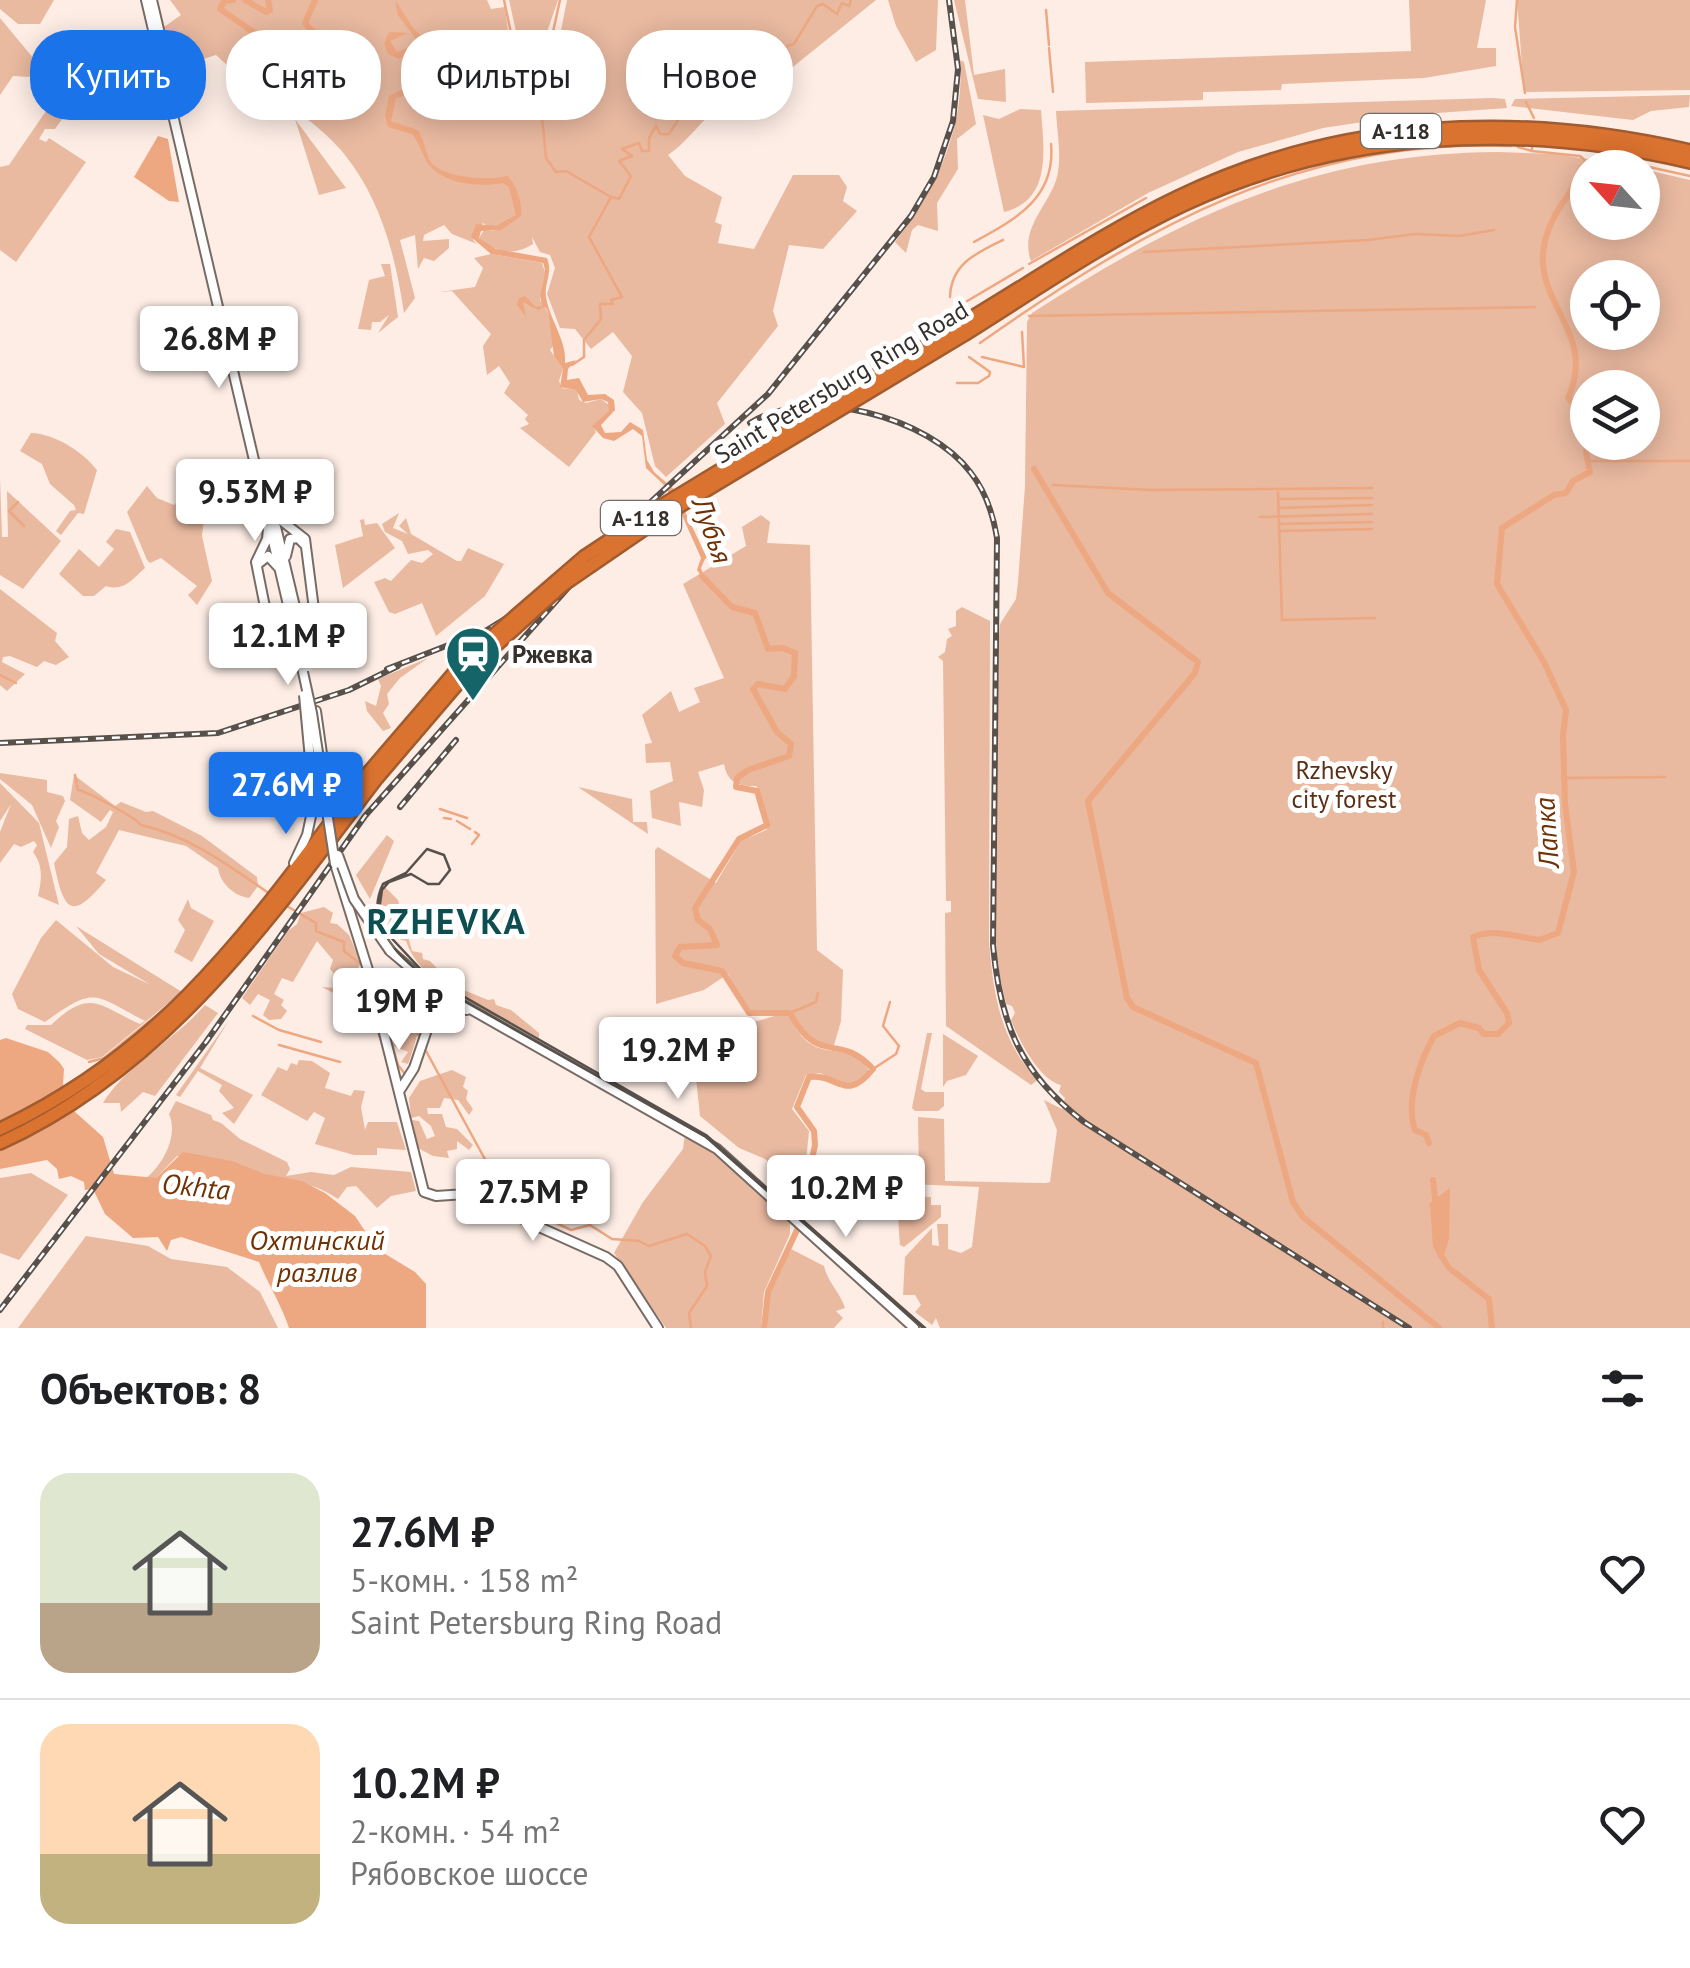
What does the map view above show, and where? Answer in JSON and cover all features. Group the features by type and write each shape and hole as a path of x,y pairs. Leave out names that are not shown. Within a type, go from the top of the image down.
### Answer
{"highway":[{"name":"Saint Petersburg Ring Road","path":"0,1128 83,1090 167,1019 290,883 373,775 472,666 590,565 1176,198 1254,166 1346,140 1446,127 1520,126 1630,137 1690,151"},
{"name":"Saint Petersburg Ring Road","path":"964,329 1184,205 1288,166 1350,150 1413,140 1484,136 1629,148 1690,162"},
{"name":"Saint Petersburg Ring Road","path":"0,1143 153,1044 192,1007 276,910 290,883"}],"main road":[{"path":"149,0 267,489 312,713 335,864 369,973 421,1185 430,1195 481,1193 528,1222 606,1257 623,1272 658,1328"},
{"path":"149,0 284,573"},
{"path":"266,508 268,536 256,560 269,627 315,617 302,535 278,518 267,489"},
{"path":"284,573 288,540 300,539 306,552"},
{"path":"258,579 262,556 272,558 284,573"},
{"path":"290,883 314,802 292,614"},
{"path":"292,614 316,710 342,873 354,899 390,951 425,982 476,1013 695,1134 914,1328"},
{"path":"399,1092 413,1072 429,1019 436,1011 456,1008 476,1013"}],"green space":[{"path":"0,0 54,0 40,24 18,24 0,9"},
{"path":"170,0 487,0 491,9 505,7 508,30 401,30 401,120 606,120 606,30 561,30 567,0 876,0 793,67 793,30 626,30 626,120 705,120 668,155 685,176 722,197 715,222 722,225 718,243 754,249 793,175 839,175 847,187 843,201 857,211 823,249 789,245 773,311 778,326 717,403 725,424 666,477 655,466 642,413 623,392 632,356 613,332 591,349 575,329 560,328 547,294 555,268 550,255 540,252 532,237 533,244 526,248 506,251 479,238 484,230 495,231 483,223 473,240 477,244 452,234 444,225 424,235 423,241 449,239 449,248 434,261 424,258 418,269 415,235 400,240 415,298 404,313 384,226 366,186 340,149 309,120 381,120 381,30 226,30 226,64 216,55 206,58 206,30 166,30 164,27 181,15"},
{"path":"509,0 558,0 548,30 516,30"},
{"path":"888,0 938,0 936,50 916,62 896,26"},
{"path":"954,0 965,0 974,75 1005,69 1006,102 978,99"},
{"path":"1409,0 1486,0 1477,48 1496,48 1496,66 1424,78 1203,92 1203,100 1086,103 1085,62 1411,51"},
{"path":"1517,0 1690,0 1690,90 1524,92"},
{"path":"0,18 30,54 30,76 13,76 0,95"},
{"path":"960,60 964,62 976,124 957,139 958,169 937,203 938,231 918,225 912,230 906,253 895,242 923,201 945,157 958,110"},
{"path":"1690,95 1689,107 1651,111 1633,120 1511,106 1515,99"},
{"path":"1505,99 1507,108 1409,115 1323,128 1238,152 1148,193 1031,261 1028,249 1032,228 1057,177 1056,111"},
{"path":"1020,109 1041,110 1042,172 1030,197 1004,212 983,115 999,119"},
{"path":"40,120 61,120 55,129 45,129 39,139 46,142 49,138 86,162 16,262 0,250 0,167 9,165"},
{"path":"295,120 346,188 319,195"},
{"name":"Rzhevsky city forest","path":"1498,152 1570,156 1570,240 1660,240 1660,173 1690,180 1690,1328 940,1328 936,1318 932,1325 915,1312 921,1305 915,1295 903,1295 905,1257 932,1228 932,1245 939,1246 937,1224 948,1224 948,1249 961,1253 972,1247 979,1187 909,1184 919,1175 918,1117 944,1119 945,1181 1046,1183 1050,1182 1057,1130 1044,1100 1062,1109 1065,1098 1059,1092 1061,1085 1045,1076 1019,1038 1011,1020 1015,1013 1006,1004 997,963 999,638 1000,624 1016,599 1018,582 1025,486 1027,322 1032,313 1088,278 1197,220 1253,196 1369,164 1432,155"},
{"path":"491,254 542,263 546,275 540,300 548,312 554,345 550,350 563,369 559,381 562,388 577,390 579,400 586,403 601,399 609,405 609,412 593,426 596,432 569,467 520,428 529,424 525,419 528,415 504,393 510,383 499,366 487,375 483,346 491,334 452,291 440,292 475,287 483,268 474,258"},
{"path":"381,264 390,264 398,317 378,333 389,315 380,322 372,322 371,330 358,329 369,280 385,276"},
{"path":"31,433 67,445 97,470 84,514 78,513 61,535 56,531 70,511 76,510 50,484 42,464 20,451"},
{"path":"0,478 2,537 8,537 7,491 61,541 23,589 0,575"},
{"path":"147,486 157,498 174,505 183,496 206,500 202,536 212,581 197,605 188,595 197,586 161,558 150,563 147,560 127,512"},
{"path":"399,513 393,528 408,534 399,526 406,518 411,534 457,561 461,561 468,548 504,564 485,596 436,636 422,603 395,614 389,612 374,582 385,578 391,581 411,560 422,563 433,554 428,550 408,554 402,541 385,532 382,524"},
{"path":"761,515 770,522 767,543 810,545 817,950 843,970 841,1021 834,1045 806,1036 791,1010 749,1011 737,997 728,974 704,990 656,1004 655,850 658,847 716,883 741,841 769,825 759,790 734,782 724,764 698,772 704,790 702,807 679,802 681,826 652,818 650,791 673,781 670,762 646,763 645,744 652,743 642,715 671,691 679,712 700,702 694,688 724,678 683,584 746,546 742,527"},
{"path":"364,519 365,525 377,523 395,548 343,588 335,545 363,536 360,520"},
{"path":"116,529 130,532 145,568 123,586 106,586 94,596 83,596 59,574 79,549 99,567 114,549 106,542"},
{"path":"0,589 57,633 55,641 69,657 56,665 44,661 37,667 3,657 2,662 25,674 7,691 0,685"},
{"path":"962,607 990,621 989,941 1001,1015 1015,1049 1038,1080 1031,1085 946,1026 945,913 951,912 951,901 946,901 943,661 938,657 945,652 947,639 952,636 948,629 956,626 956,611"},
{"path":"428,658 400,678 387,694 389,704 383,713 391,728 383,731 367,711 365,701 376,706 381,686 378,679"},
{"path":"0,773 47,780 47,792 63,796 65,801 56,821 59,827 51,848 32,805 0,779"},
{"path":"74,775 115,806 121,802 153,811 202,836 257,877 258,886 249,898 243,897 225,884 218,868 186,846 119,830 96,873 106,880 85,902 71,906 62,893 54,863 67,847 69,819 78,816 82,833 89,840 106,827 113,812 110,810 101,822 70,800"},
{"path":"0,783 39,823 59,905 38,896 41,873 33,852 37,845 34,841 21,847 14,844 0,863 0,832 11,804 0,821"},
{"path":"578,787 632,799 633,822 647,822 648,834"},
{"path":"387,835 394,841 370,899 356,875"},
{"path":"385,887 398,900 412,951 422,953 423,959 430,961 454,986 494,999 496,1005 511,1010 539,1033 539,1038 444,987 415,959 406,941 389,936 381,912"},
{"path":"188,899 191,908 214,921 192,962 174,952 185,930 178,920"},
{"path":"324,907 333,913 330,923 349,935 361,963 358,968 365,993 364,1007 358,1009 366,1020 361,1022 352,1011 345,1011 350,1002 322,987 335,988 340,981 330,969 333,960 317,941 293,982 282,978 274,994 284,1000 281,1005 287,1011 281,1019 269,1020 263,1015 270,1000 258,994 250,1005 242,998 301,913"},
{"path":"56,920 113,967 151,985 99,954 76,926 182,992 102,1057 87,1060 25,1029 27,1025 51,1025 86,1003 104,1006 140,1024 145,1021 95,998 75,1002 45,1022 18,1009 12,994 41,938"},
{"path":"388,977 401,989 407,1007 422,1013 408,1064 401,1062 408,1052 394,1046 379,991"},
{"path":"205,1005 218,1013 155,1096 143,1092 121,1112 120,1103 103,1103 124,1077"},
{"path":"789,1015 809,1043 852,1055 870,1072 848,1086 820,1073 806,1075 792,1109 809,1131 803,1192 765,1159 739,1148 700,1116 693,1049 728,1041 741,1026"},
{"path":"229,1020 200,1068 253,1095 234,1124 222,1113 234,1108 219,1091 222,1085 198,1071 180,1097 176,1095"},
{"path":"927,1033 932,1033 921,1089 944,1092 944,1106 938,1111 915,1111 912,1108"},
{"path":"943,1034 978,1056 966,1075 947,1081 943,1087"},
{"path":"299,1060 312,1061 330,1073 325,1088 351,1096 354,1090 365,1091 361,1107 365,1130 368,1122 397,1122 406,1150 377,1148 377,1155 354,1155 315,1144 325,1118 314,1112 307,1121 261,1095 278,1067 287,1071 291,1063 297,1065"},
{"path":"452,1070 466,1077 463,1087 473,1109 469,1115 458,1100 444,1098 440,1108 427,1108 428,1114 442,1114 446,1127 457,1129 473,1145 469,1150 457,1141 457,1149 447,1151 449,1158 433,1156 418,1148 412,1120 419,1121 427,1139 435,1136 431,1126 419,1116 411,1118 409,1098 420,1081"},
{"path":"176,1101 211,1115 240,1139 287,1162 290,1169 286,1176 311,1172 334,1175 351,1167 411,1172 416,1191 391,1196 377,1208 356,1186 347,1187 338,1199 305,1184 191,1156 177,1156 156,1178 145,1179 167,1150 172,1132 169,1114"},
{"path":"685,1134 718,1157 790,1223 790,1234 764,1292 761,1328 666,1328 614,1253 643,1202 683,1149"},
{"path":"31,1173 68,1195 19,1260 0,1253 0,1178"},
{"path":"906,1196 931,1197 931,1205 941,1205 941,1217 904,1247 900,1245 899,1219"},
{"path":"86,1236 148,1246 171,1259 227,1267 260,1292 278,1328 18,1328"},
{"path":"791,1249 824,1266 845,1308 836,1311 843,1318 834,1328 766,1328 770,1292"}],"water":[{"path":"395,0 415,30 409,30 398,15"},
{"path":"389,32 401,33 390,41 397,52 401,50 399,59 388,54 384,43"},
{"path":"401,90 391,121 418,130 435,167 454,175 478,178 507,176 513,184 521,216 501,230 481,231 479,238 496,249 547,258 548,306 565,363 576,360 568,369 567,380 579,378 588,395 605,394 614,400 615,410 601,425 605,433 621,432 630,422 643,430 647,460 654,472 675,490 705,554 710,555 715,548 710,519 717,519 723,548 705,559 701,568 706,582 697,570 701,558 681,513 663,484 646,468 642,436 633,429 614,441 603,438 592,426 609,411 608,402 583,402 576,390 560,387 563,369 554,356 548,311 545,307 538,310 523,302 526,317 517,305 519,298 525,296 536,307 543,306 543,263 491,254 471,237 476,224 496,226 516,215 509,187 503,183 457,182 440,174 430,166 412,134 388,127 385,116 389,96"},
{"path":"158,136 168,139 179,202 169,201 134,177"},
{"name":"Охтинский разлив","path":"6,1038 48,1052 60,1063 74,1111 103,1137 114,1174 156,1178 183,1152 302,1181 325,1193 355,1216 377,1249 415,1272 426,1284 426,1328 289,1328 259,1262 181,1237 171,1240 167,1251 158,1237 133,1238 105,1214 93,1189 85,1190 84,1182 71,1176 59,1179 57,1169 47,1160 0,1169 0,1040"},
{"path":"1450,1188 1449,1239 1442,1261 1433,1247 1430,1203"}],"waterway":[{"name":"Лубья","path":"233,0 224,1 220,9 259,36 287,34 306,62 319,52 325,40 325,36 305,23 315,0"},
{"name":"Лубья","path":"245,0 266,12 270,10 268,0"},
{"path":"504,0 510,30"},
{"path":"560,0 551,41 538,73 546,158 556,172 566,171 611,197"},
{"path":"572,365 584,357 584,340 601,319 600,304 613,304 611,300 622,297 589,237 611,197 619,199 631,176 619,161 632,156 622,149 639,143 642,151 649,151 649,138 656,126 660,134 669,134 678,120 673,118 679,113 683,118 688,112 686,107 702,94 710,95 716,85 718,88 733,73 759,71 764,78 781,65 787,46 794,44 817,6 823,4 837,14 842,3 849,6 851,0"},
{"name":"Лапка","path":"1517,0 1515,27 1525,93"},
{"path":"1046,10 1049,45"},
{"path":"1049,48 1053,92"},
{"name":"Лапка","path":"1526,102 1534,118"},
{"path":"974,242 1018,215 1040,193 1051,163 1051,144"},
{"path":"980,343 1103,262 1165,227 1229,198 1295,174 1363,157 1435,147 1511,146"},
{"path":"1518,147 1532,151"},
{"path":"1532,147 1532,151 1580,156 1587,162 1613,159 1690,176"},
{"name":"Лапка","path":"1570,193 1549,229 1543,257 1546,281 1573,346 1576,370"},
{"path":"1029,264 1146,198"},
{"path":"1144,252 1415,234 1459,236 1494,230"},
{"path":"950,297 960,268 1003,240"},
{"path":"952,310 1023,268"},
{"path":"1029,316 1535,307"},
{"path":"982,357 1024,367 1022,332"},
{"path":"957,383 978,383 989,376 990,372 969,357"},
{"name":"Лапка","path":"1570,391 1570,400"},
{"name":"Лапка","path":"1429,1143 1426,1135 1415,1130 1412,1107 1419,1069 1434,1036 1460,1023 1479,1028 1484,1034 1498,1034 1509,1023 1507,1013 1479,970 1473,937 1498,933 1539,940 1558,933 1574,872 1565,804 1566,710 1544,662 1497,584 1502,528 1554,495 1566,493 1573,481 1590,472 1587,460"},
{"path":"1589,461 1690,461"},
{"path":"1034,469 1108,593 1198,662 1195,673 1088,801 1127,998 1133,1007 1256,1063 1293,1202 1303,1217 1439,1328"},
{"path":"1053,485 1151,490 1372,488"},
{"path":"1278,492 1282,620 1375,618"},
{"path":"1278,499 1372,498"},
{"path":"18,502 9,511 24,526"},
{"path":"1279,508 1372,505"},
{"path":"1260,517 1372,514"},
{"path":"1279,524 1372,522"},
{"path":"1279,531 1372,529"},
{"name":"Лубья","path":"702,576 732,607 755,613 768,649 783,648 795,653 794,676 785,689 758,684 753,689 777,732 791,744 789,756 748,770 737,778 736,787 757,791 767,825 739,839 695,908 698,920 710,929 717,945 680,947 675,956 683,963 722,971 749,1013 790,1013 810,1040 850,1052 873,1069 848,1086 809,1077 797,1107 814,1131 815,1145 797,1230 768,1292 764,1328"},
{"path":"318,608 321,630"},
{"path":"322,635 327,649"},
{"path":"0,675 16,683"},
{"path":"75,775 78,790 141,825 193,844 270,894"},
{"path":"1565,778 1665,777"},
{"path":"440,809 467,818"},
{"path":"444,818 451,819"},
{"path":"457,821 470,829"},
{"path":"472,844 479,835 475,832"},
{"path":"285,905 316,923 316,931 344,942 344,951 363,966"},
{"path":"371,968 384,975 418,1035"},
{"path":"790,1013 816,1002 818,993"},
{"path":"372,996 370,1005 387,1060"},
{"path":"873,1069 896,1054 899,1046 883,1026 890,1002"},
{"path":"89,1062 104,1058 167,1007"},
{"path":"253,1016 279,1030 321,1042"},
{"path":"392,1044 405,1074"},
{"path":"279,1045 340,1062"},
{"path":"426,1051 487,1163 521,1183 550,1220 571,1230 590,1225 612,1239 639,1241 649,1246 687,1234 705,1246 711,1256 705,1272 707,1286 689,1313 691,1328"},
{"name":"Лапка","path":"1433,1180 1436,1207"},
{"name":"Лапка","path":"1440,1254 1449,1268 1489,1299 1492,1328"},
{"path":"1383,1322 1383,1328"}],"tram line":[{"path":"923,1328 706,1137 448,992 406,961 384,933 379,918 378,901 383,884 406,873 427,849 444,855 450,870 439,884 428,884 411,874 389,882 382,890 379,910 384,930 426,975 706,1135 925,1328"}],"railway":[{"path":"0,1310 206,1042 365,816 616,534 768,394 911,216 934,177 953,121 958,69 949,0"},
{"path":"750,423 775,412 804,407 868,413 927,436 952,453 985,496 997,538 993,945 1001,999 1029,1065 1062,1104 1084,1122 1409,1328"},
{"path":"387,669 487,630 552,590"},
{"path":"0,743 218,733 349,690 398,666"},
{"path":"400,807 456,740"}],"place":[{"name":"Ржевка","path":"473,703"}],"district":[{"name":"RZHEVKA","path":"447,921"}],"water label":[{"name":"Okhta","path":"196,1186"}]}
